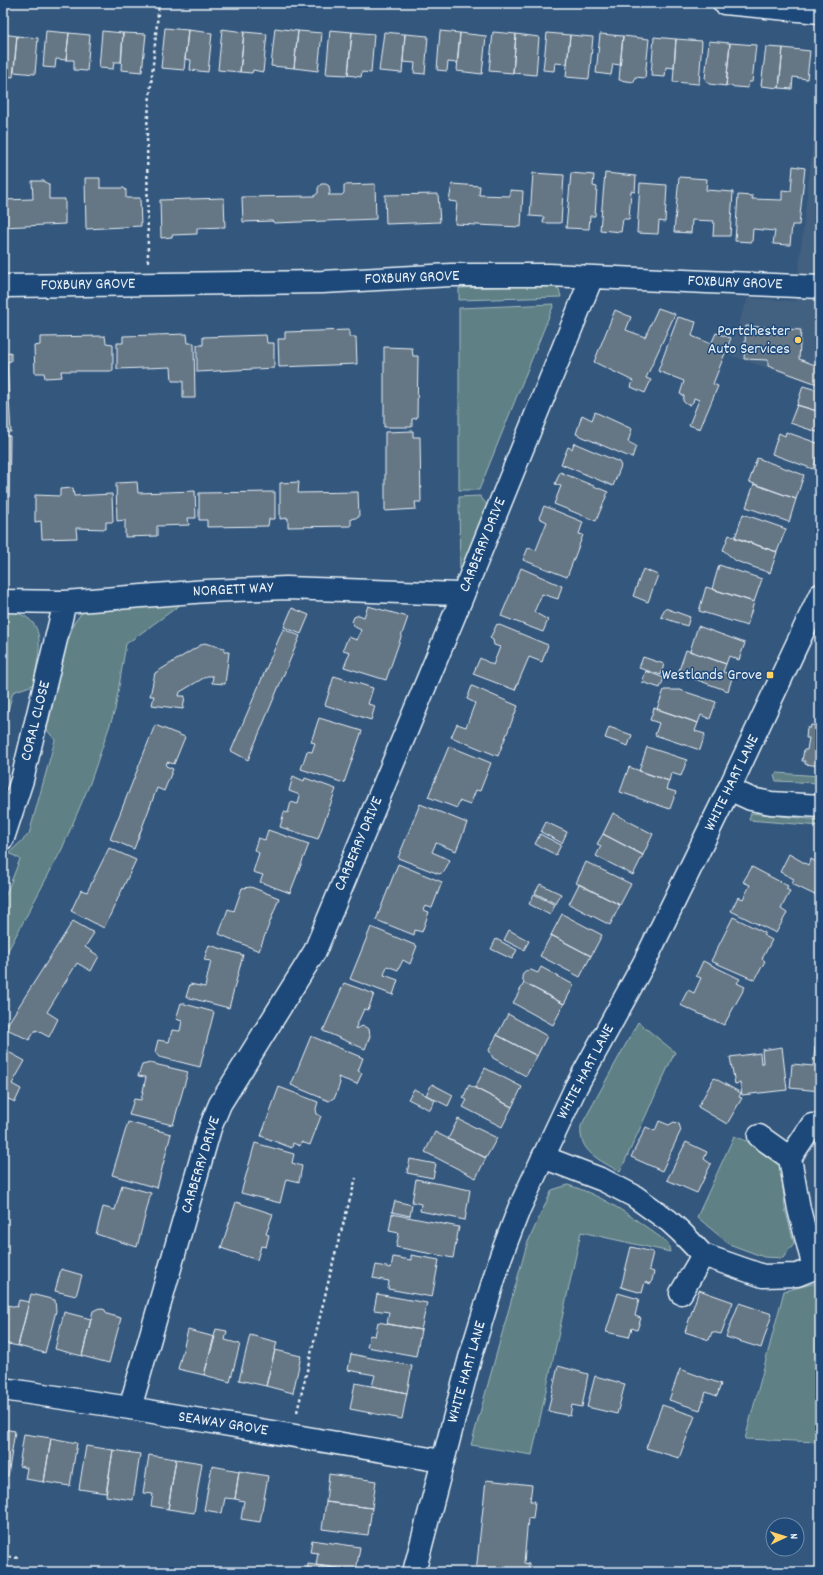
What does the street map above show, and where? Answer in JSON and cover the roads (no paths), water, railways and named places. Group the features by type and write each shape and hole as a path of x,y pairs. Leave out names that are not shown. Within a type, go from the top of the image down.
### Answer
{"street":[{"path":"724,3 820,12"},
{"name":"FOXBURY GROVE","path":"3,286 322,282 450,275 549,275 820,287"},
{"name":"CARBERRY DRIVE","path":"130,1408 210,1128 220,1104 315,951 462,597 592,277"},
{"name":"NORGETT WAY","path":"3,601 65,602 207,591 286,588 458,594 462,597"},
{"name":"WHITE HART LANE","path":"414,1572 470,1358 501,1256 519,1209 576,1087 644,963 729,789 820,595"},
{"name":"CORAL CLOSE","path":"3,838 22,780 65,602"},
{"path":"729,789 751,799 771,803 820,806"},
{"path":"543,1157 603,1180 634,1196 682,1232 703,1255 763,1276 797,1275 817,1267 799,1209 790,1158 812,1125"},
{"path":"759,1136 790,1158"},
{"path":"681,1293 703,1255"},
{"name":"SEAWAY GROVE","path":"3,1389 130,1408 442,1461"}],"place":[{"name":"Portchester Auto Services","path":"798,340"},
{"name":"Westlands Grove","path":"770,675"}]}
